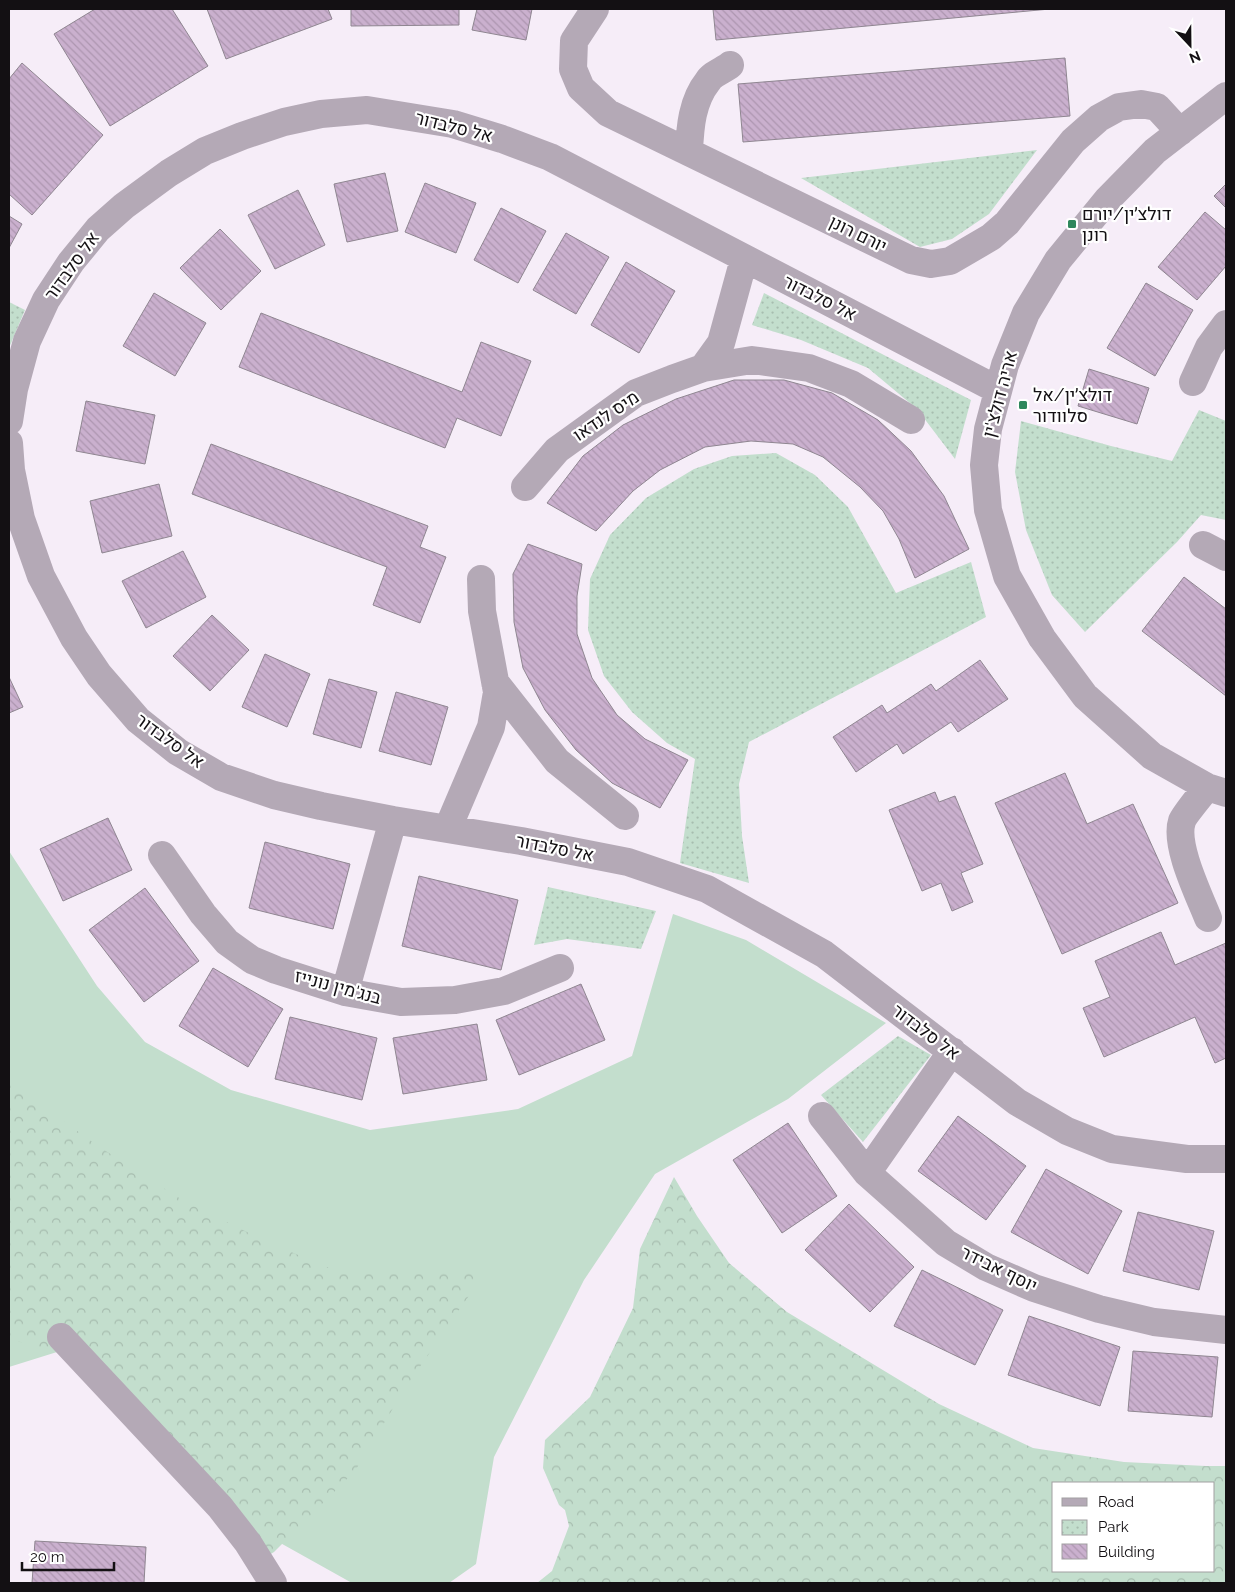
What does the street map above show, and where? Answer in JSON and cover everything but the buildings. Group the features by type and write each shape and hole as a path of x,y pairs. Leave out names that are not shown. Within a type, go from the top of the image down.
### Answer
{"street":[{"name":"יורם רונן","path":"596,9 574,40 573,69 581,88 608,113 911,260 931,264 950,261 991,237 1007,223 1073,141 1099,118 1119,107 1141,104 1157,107 1180,132"},
{"path":"689,152 690,122 698,99 708,79 730,65"},
{"name":"אריה דולצ'ין","path":"1217,790 1152,756 1085,696 1042,638 1007,576 988,510 984,465 988,429 1004,365 1026,313 1058,260 1107,200 1155,151 1226,96"},
{"name":"אל סלבדור","path":"9,421 14,388 27,341 42,308 71,262 98,229 124,206 168,173 205,151 242,136 284,122 321,114 367,110 453,124 502,139 550,157 998,390"},
{"path":"703,368 721,344 744,259"},
{"path":"1193,382 1209,347 1226,324"},
{"name":"מיס לנדאו","path":"525,487 557,450 636,393 703,368 752,360 809,368 851,384 911,420"},
{"name":"אל סלבדור","path":"9,443 11,470 21,519 41,576 74,638 99,675 138,720 178,752 221,776 274,795 393,820 521,841 628,862 706,889 824,954 1017,1102 1067,1132 1112,1149 1187,1158 1226,1159"},
{"path":"448,828 491,727 497,692 482,611 481,578"},
{"path":"495,682 557,761 625,816"},
{"path":"1208,918 1188,868 1181,844 1182,821 1217,790"},
{"path":"345,992 393,820"},
{"name":"בנג'מין נונייז","path":"162,855 203,914 227,942 252,960 276,970 345,992 401,1002 455,1000 504,991 560,968"},
{"path":"867,1173 952,1051"},
{"name":"יוסף אבידר","path":"822,1116 867,1173 946,1243 986,1267 1034,1288 1099,1310 1154,1322 1226,1330"},
{"path":"61,1337 220,1507 248,1543 273,1583"}],"green space":[{"path":"1037,150 989,214 952,239 920,247 801,178"},
{"path":"764,293 971,400 955,459 917,409 868,368 801,340 752,325"},
{"path":"9,302 25,310 9,348"},
{"path":"1199,410 1226,421 1226,520 1201,515 1177,542 1085,632 1052,595 1026,530 1015,472 1021,421 1172,461"},
{"path":"776,453 815,475 848,507 896,593 971,562 986,617 749,742 739,784 742,836 749,883 680,863 695,759 667,743 632,712 604,676 588,630 590,579 610,535 646,498 694,469 732,456"},
{"path":"9,851 97,986 145,1042 231,1090 370,1130 518,1109 632,1056 673,914 746,940 886,1023 788,1099 655,1174 584,1280 494,1457 476,1564 449,1583 352,1583 275,1540 57,1352 9,1367"},
{"path":"548,887 656,911 641,949 567,939 534,945"},
{"path":"898,1036 931,1055 863,1142 821,1095"},
{"path":"9,1075 26,1094 98,1146 184,1201 267,1242 344,1274 435,1274 488,1268 406,1387 355,1471 274,1552 266,1557 81,1358 9,1339"},
{"path":"674,1177 697,1216 729,1263 787,1312 939,1404 1033,1448 1124,1462 1226,1466 1226,1583 537,1583 552,1571 569,1526 565,1510 559,1505 543,1468 545,1440 590,1397 633,1308 640,1249"}],"place":[{"name":"דולצ׳ין/יורם רונן","path":"1072,224"},
{"name":"דולצ׳ין/אל סלוודור","path":"1023,405"}]}
